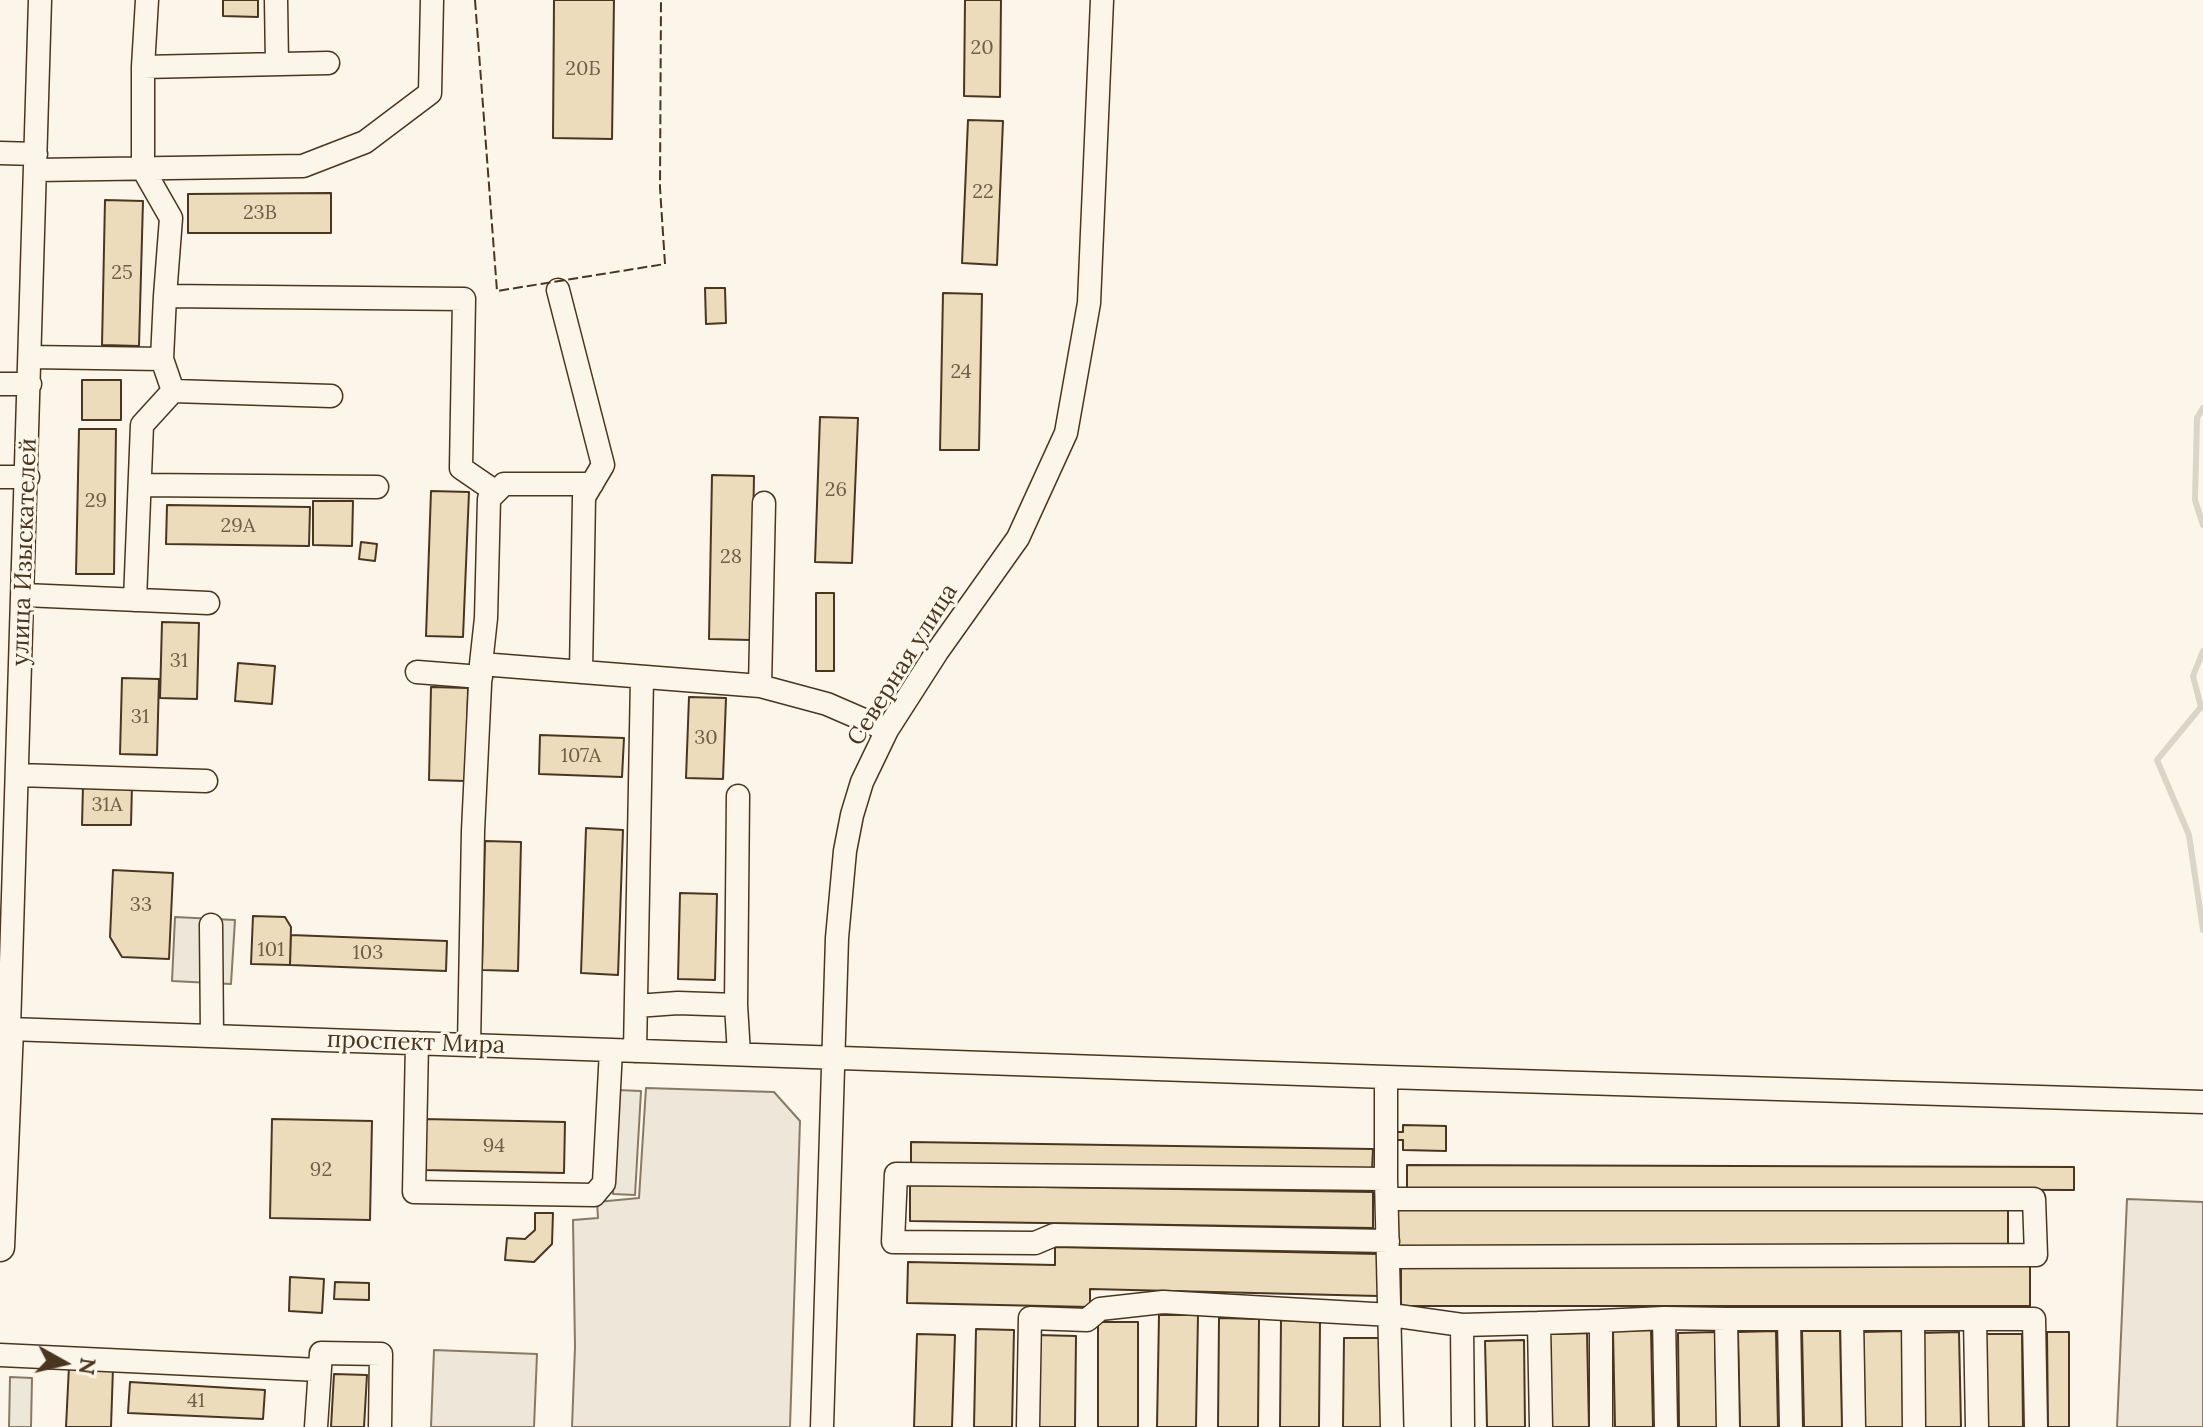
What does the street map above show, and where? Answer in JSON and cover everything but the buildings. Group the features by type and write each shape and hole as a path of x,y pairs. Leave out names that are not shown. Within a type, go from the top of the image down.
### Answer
{"main road":[{"name":"улица Изыскателей","path":"0,1247 5,1029"}],"street":[{"name":"улица Изыскателей","path":"5,1029 18,775 10,714 24,595 40,0"},
{"path":"147,0 143,67 143,169 171,218 162,359 173,391"},
{"path":"276,0 277,64"},
{"path":"0,153 36,162 143,169 303,166 365,142 430,93 432,0"},
{"name":"Северная улица","path":"822,1427 837,938 845,851 852,815 862,782 887,730 937,652 1018,538 1066,433 1089,303 1102,0"},
{"path":"143,67 328,63"},
{"path":"558,290 603,465 584,497 581,672"},
{"path":"165,296 464,299 461,468 496,492"},
{"path":"31,357 162,359"},
{"path":"0,384 30,384"},
{"path":"135,600 142,425 173,391 331,396"},
{"path":"0,477 28,477"},
{"path":"469,1045 473,831 486,618 489,499 504,484 592,484"},
{"path":"140,485 377,487"},
{"path":"760,686 764,503"},
{"path":"24,595 208,603"},
{"path":"417,672 581,672 760,686 827,704 887,730"},
{"path":"635,1051 642,678"},
{"path":"18,775 206,781"},
{"path":"738,796 736,1005 739,1054"},
{"path":"211,925 212,1036"},
{"path":"636,1006 678,1003 736,1005"},
{"name":"проспект Мира","path":"5,1029 2203,1102"},
{"path":"417,1043 414,1192 594,1195 604,1183 611,1050"},
{"path":"1386,1077 1392,1427"},
{"path":"896,1174 1386,1189 2034,1199 2036,1255 1389,1249 1054,1235 1035,1243 893,1242 896,1174"},
{"path":"1028,1427 1030,1318 1087,1320 1100,1309 1163,1302 1391,1315 1462,1325 1664,1318 2034,1319 2036,1427"},
{"path":"1664,1318 1666,1427"},
{"path":"1726,1319 1728,1427"},
{"path":"1789,1319 1791,1427"},
{"path":"1852,1319 1854,1427"},
{"path":"1913,1319 1914,1427"},
{"path":"1975,1319 1977,1427"},
{"path":"1601,1321 1601,1427"},
{"path":"1539,1323 1541,1427"},
{"path":"1462,1325 1463,1427"},
{"path":"316,1427 321,1353 381,1354 380,1427"},
{"path":"0,1355 319,1370"}],"shaded area":[{"path":"175,917 235,920 231,984 172,981"},
{"path":"646,1088 774,1092 800,1121 790,1427 572,1427 575,1347 573,1220 598,1218 597,1202 639,1198"},
{"path":"618,1090 641,1091 635,1195 613,1194"},
{"path":"2127,1199 2203,1202 2203,1427 2117,1427"},
{"path":"434,1350 537,1354 534,1427 431,1427"},
{"path":"10,1377 32,1378 31,1427 9,1427"}],"waterway":[{"path":"2203,408 2197,418 2195,500 2203,525"},
{"path":"2203,651 2193,676 2201,707 2157,760 2189,835 2203,930"}],"fence":[{"path":"475,0 497,291 665,264 660,188 661,0"}]}
